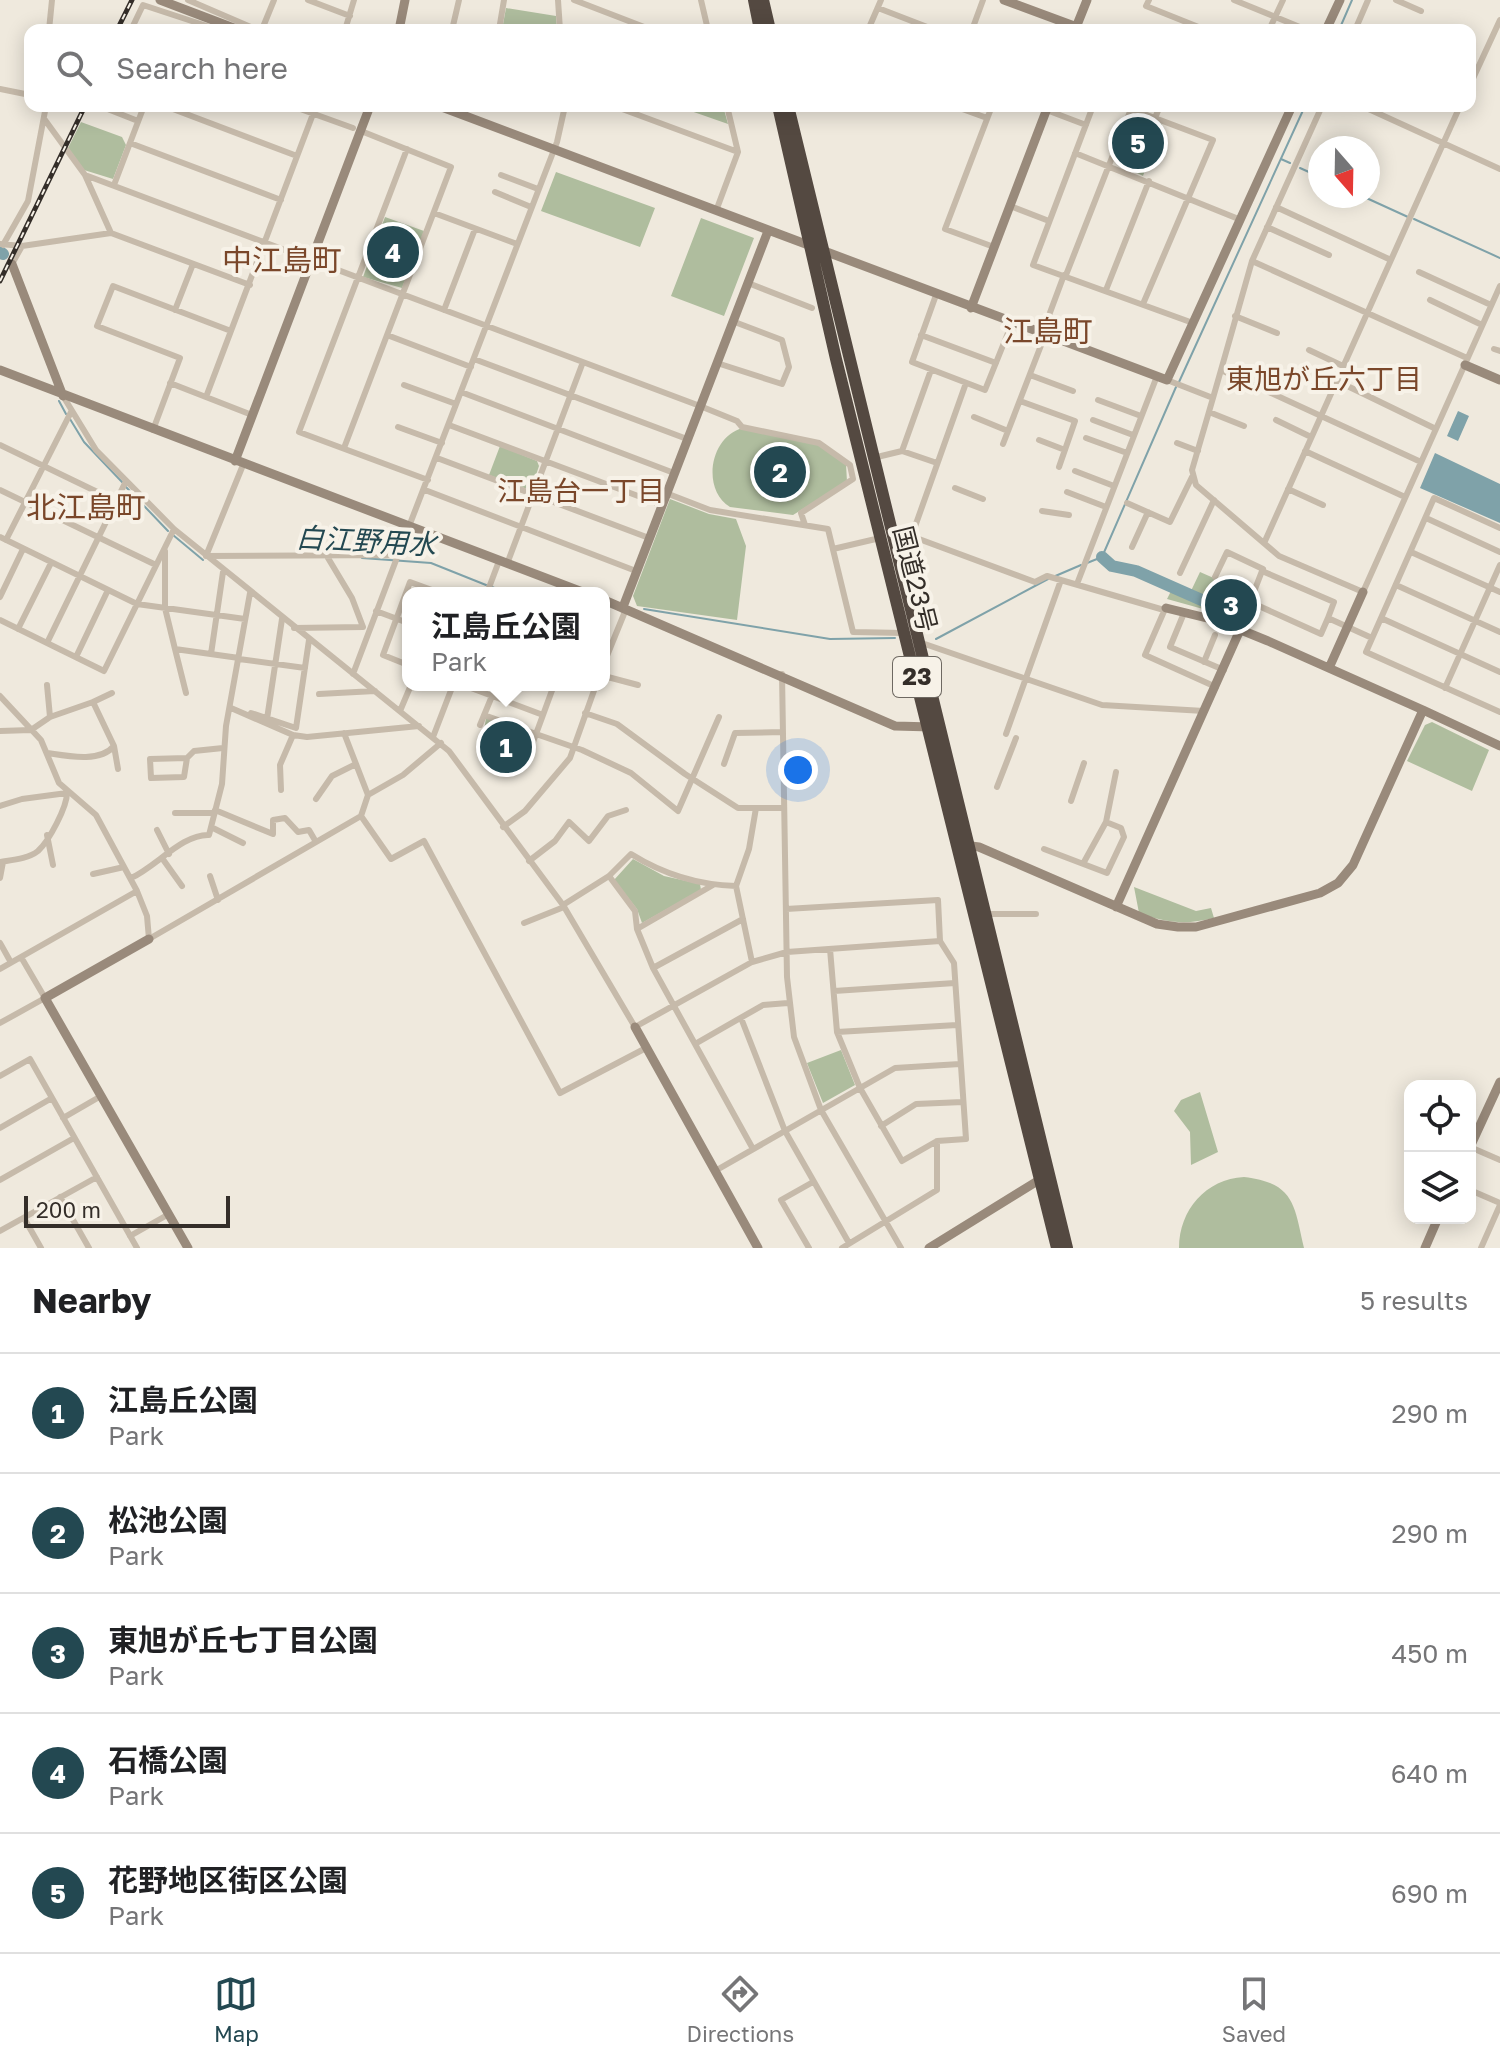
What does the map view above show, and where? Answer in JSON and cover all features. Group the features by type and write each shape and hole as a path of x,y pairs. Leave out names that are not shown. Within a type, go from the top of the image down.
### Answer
{"highway":[{"path":"754,0 759,24"},
{"path":"763,0 769,24"},
{"name":"国道23号","path":"779,112 811,247 919,642 934,726"},
{"name":"国道23号","path":"789,112 873,458 906,633 934,726 1045,1177 1067,1248"},
{"name":"国道23号","path":"1045,1177 1057,1248"}],"street":[{"path":"50,24 52,0"},
{"path":"160,0 223,24"},
{"path":"188,0 248,24"},
{"path":"262,24 274,0"},
{"path":"308,0 350,16"},
{"path":"347,24 354,0"},
{"path":"400,24 405,0"},
{"path":"453,24 459,0"},
{"path":"500,24 504,0"},
{"path":"558,0 560,24"},
{"path":"574,0 636,24"},
{"path":"701,0 707,24"},
{"path":"871,24 881,0"},
{"path":"974,24 983,0"},
{"path":"1004,0 1066,24"},
{"path":"1080,24 1087,0"},
{"path":"1149,0 1146,6 1184,24"},
{"path":"1234,0 1293,24"},
{"path":"1272,24 1283,0"},
{"path":"1329,24 1340,0"},
{"path":"1358,24 1368,0"},
{"path":"1396,0 1421,11"},
{"path":"134,24 145,3 203,24"},
{"path":"878,8 919,24"},
{"path":"623,24 625,20"},
{"path":"1476,72 1500,20"},
{"path":"1491,38 1500,42"},
{"path":"0,89 24,94"},
{"path":"45,112 28,201 1,245 22,246 111,233 250,285"},
{"path":"115,112 138,121"},
{"path":"114,185 142,112"},
{"path":"181,112 297,156"},
{"path":"308,112 451,167 344,448"},
{"path":"206,556 253,415 357,130 367,112"},
{"path":"455,112 1213,398"},
{"path":"353,674 367,626 425,490 553,149 563,112"},
{"path":"630,112 738,152"},
{"path":"716,211 738,152 728,112"},
{"path":"970,112 987,118"},
{"path":"990,112 945,229 994,247"},
{"path":"971,308 1042,112"},
{"path":"1056,112 1086,125"},
{"path":"1091,112 1033,265 1193,323"},
{"path":"1003,444 1065,275 1110,166 1126,112"},
{"path":"1138,112 1213,140 1143,304"},
{"path":"1155,118 1158,112"},
{"path":"1169,381 1288,112"},
{"path":"1127,503 1170,522 1192,477 1252,261 1319,112"},
{"path":"1375,112 1500,169"},
{"path":"1265,541 1457,112"},
{"path":"206,397 313,114"},
{"path":"44,120 85,175 111,233"},
{"path":"130,143 281,200"},
{"path":"407,149 299,432 428,480"},
{"path":"1075,153 1188,196 1241,220"},
{"path":"85,175 700,406 737,421 742,427 819,443 850,465 853,479 801,513 805,525"},
{"path":"501,175 538,189"},
{"path":"1106,290 1149,181"},
{"path":"495,192 531,207"},
{"path":"1010,206 1049,221"},
{"path":"1276,207 1391,260"},
{"path":"434,213 517,244"},
{"path":"1267,227 1329,255"},
{"path":"444,310 475,229"},
{"path":"610,646 624,614 623,607 636,571 768,231"},
{"path":"22,246 12,264 69,415 96,450 173,532 441,743 460,763 503,827 563,906 635,1027 758,1248"},
{"path":"1252,261 1367,312 1500,380"},
{"path":"175,310 193,264"},
{"path":"1419,272 1491,305"},
{"path":"748,283 812,308"},
{"path":"153,430 180,358 97,326 113,286 231,331"},
{"path":"1329,668 1500,286"},
{"path":"936,295 912,362 966,383 985,390 1012,323"},
{"path":"1430,300 1482,325"},
{"path":"1235,316 1277,333"},
{"path":"717,363 782,384 789,367 782,340 732,321"},
{"path":"387,335 687,439"},
{"path":"921,335 996,363"},
{"path":"1309,350 1343,366"},
{"path":"489,587 521,528 583,362"},
{"path":"902,451 931,370"},
{"path":"1221,370 1421,462"},
{"path":"1,373 569,587"},
{"path":"1030,375 1073,391"},
{"path":"1077,584 1157,376"},
{"path":"1337,381 1436,429"},
{"path":"170,383 253,415"},
{"path":"912,535 966,383"},
{"path":"404,385 456,404"},
{"path":"461,392 674,473"},
{"path":"1098,400 1141,416"},
{"path":"1020,401 1075,421 1059,467"},
{"path":"1209,412 1244,426"},
{"path":"69,415 3,539 137,604 245,619"},
{"path":"974,417 1008,431"},
{"path":"1093,420 1133,435"},
{"path":"1276,420 1311,437"},
{"path":"449,425 662,505"},
{"path":"398,427 442,443"},
{"path":"1086,438 1127,453"},
{"path":"1039,440 1065,450"},
{"path":"1177,443 1198,451"},
{"path":"0,445 116,501"},
{"path":"873,458 902,451 937,463"},
{"path":"1305,451 1405,497"},
{"path":"437,458 649,538"},
{"path":"1075,471 1114,486"},
{"path":"1192,477 1279,556 1363,592"},
{"path":"47,643 126,481"},
{"path":"955,488 983,499"},
{"path":"1288,489 1323,505"},
{"path":"0,490 156,565"},
{"path":"425,490 636,571"},
{"path":"1067,492 1106,507"},
{"path":"666,493 710,510 828,529 853,632 906,633"},
{"path":"1500,528 1434,498 1366,652 1500,712"},
{"path":"1180,573 1214,500"},
{"path":"1042,511 1069,515"},
{"path":"1132,547 1148,512"},
{"path":"1426,518 1500,552"},
{"path":"0,620 104,671 173,532"},
{"path":"833,549 887,534 912,535 1035,582 1047,576 1184,613 1240,630 1500,746"},
{"path":"165,547 165,608 186,693"},
{"path":"0,597 23,549"},
{"path":"1215,577 1227,552 1334,602 1321,634 1250,602"},
{"path":"1411,552 1500,592"},
{"path":"206,556 397,559"},
{"path":"326,556 367,626"},
{"path":"18,629 51,563"},
{"path":"1445,688 1500,565"},
{"path":"1116,907 1224,670 1264,568"},
{"path":"211,654 223,572"},
{"path":"1006,734 1059,579"},
{"path":"1396,585 1500,632"},
{"path":"76,657 108,590"},
{"path":"131,878 149,870 187,840 209,835 222,784 223,748 250,593"},
{"path":"610,602 782,674 895,726 934,726"},
{"path":"402,605 383,655 402,663"},
{"path":"1165,609 1145,655 1216,687"},
{"path":"376,611 402,621"},
{"path":"1184,613 1170,647 1224,670"},
{"path":"1328,618 1372,638"},
{"path":"1381,618 1500,672"},
{"path":"267,719 282,619"},
{"path":"294,628 367,626"},
{"path":"1204,662 1215,635"},
{"path":"231,708 296,728 309,640"},
{"path":"919,642 1102,705 1205,711"},
{"path":"175,649 305,668"},
{"path":"782,674 788,1003 800,1060 821,1110 901,1248"},
{"path":"610,678 638,685"},
{"path":"47,685 50,717"},
{"path":"319,694 376,691"},
{"path":"400,711 408,691"},
{"path":"433,737 451,691"},
{"path":"479,691 543,715"},
{"path":"530,750 552,691"},
{"path":"503,827 545,789 570,758 594,691"},
{"path":"0,731 31,730 50,717 112,693"},
{"path":"0,696 47,753 67,793 96,815 137,891 147,916 149,939"},
{"path":"480,725 492,696"},
{"path":"93,702 114,746 118,769"},
{"path":"240,710 293,735 419,726"},
{"path":"963,845 1157,924 1191,927 1334,886 1353,865 1423,710"},
{"path":"585,713 617,724 738,808 784,808"},
{"path":"484,715 574,748 642,780 668,806 678,811 719,717"},
{"path":"724,764 735,733 783,732"},
{"path":"0,1023 361,816 368,795 344,733"},
{"path":"281,790 280,765 293,735"},
{"path":"997,787 1016,738"},
{"path":"368,795 403,775 441,743"},
{"path":"47,753 89,757 109,752 114,746"},
{"path":"187,758 150,759 151,778 184,777 187,758 194,751 223,748"},
{"path":"1071,801 1084,763"},
{"path":"316,799 332,776 356,764"},
{"path":"1084,862 1106,822 1116,772"},
{"path":"0,806 22,799 67,793"},
{"path":"0,878 2,862 39,851 65,810 67,793"},
{"path":"752,962 736,886 749,849 756,808"},
{"path":"529,861 555,841 569,822 589,841 608,816 626,810"},
{"path":"175,813 214,812 273,834 273,820 285,818 298,832 309,830 316,842"},
{"path":"361,816 391,859 424,841 560,1093 646,1048"},
{"path":"1044,849 1107,873 1124,837 1121,828 1106,822"},
{"path":"211,827 243,843"},
{"path":"157,830 169,854"},
{"path":"47,835 53,865"},
{"path":"524,923 563,906 609,876 631,854 665,873 714,885 736,886"},
{"path":"162,858 182,886"},
{"path":"93,874 124,867"},
{"path":"210,876 218,900"},
{"path":"609,876 635,911 637,929 653,968 753,1149"},
{"path":"637,929 714,885"},
{"path":"0,969 137,891"},
{"path":"786,909 938,900 940,941 954,963 966,1139 937,1141 902,1161 860,1088 837,1032 830,949"},
{"path":"991,914 1036,914"},
{"path":"653,968 743,919"},
{"path":"635,1027 752,962 787,952 940,941"},
{"path":"0,943 9,959"},
{"path":"21,957 188,1248"},
{"path":"834,991 955,983"},
{"path":"695,1044 763,1005 788,1003"},
{"path":"741,1018 785,1131 849,1243"},
{"path":"837,1032 957,1025"},
{"path":"0,1076 30,1059 137,1248"},
{"path":"715,1171 895,1068 960,1064"},
{"path":"1476,1135 1499,1088"},
{"path":"63,1118 101,1096"},
{"path":"0,1128 52,1098"},
{"path":"881,1126 916,1104 963,1102"},
{"path":"0,1180 74,1138"},
{"path":"842,1248 937,1190 937,1141"},
{"path":"1476,1150 1500,1160"},
{"path":"0,1231 97,1177"},
{"path":"929,1248 1045,1177"},
{"path":"809,1248 781,1200 813,1182"},
{"path":"1476,1193 1500,1204 1481,1248"},
{"path":"60,1197 89,1248"},
{"path":"130,1236 169,1214"},
{"path":"24,1218 41,1248"},
{"path":"1425,1248 1435,1224"}],"green space":[{"path":"506,8 556,16 557,24 503,24"},
{"path":"694,112 725,112 728,124"},
{"path":"1135,114 1162,124 1143,176 1115,162"},
{"path":"81,122 122,137 126,145 113,179 84,170 68,148"},
{"path":"556,172 655,208 640,247 541,211"},
{"path":"385,217 424,231 402,288 363,277"},
{"path":"701,218 754,238 724,316 671,296"},
{"path":"743,428 817,444 846,464 847,482 793,515 730,507 715,488 713,464 723,441"},
{"path":"500,446 537,461 539,466 532,487 527,489 489,475"},
{"path":"670,499 709,514 736,519 746,546 737,620 637,606 633,596"},
{"path":"1200,572 1250,594 1242,616 1190,593"},
{"path":"1172,589 1239,619 1167,599"},
{"path":"486,718 531,735 516,773 495,764 490,750 482,743"},
{"path":"1432,722 1489,750 1472,791 1407,761 1425,725"},
{"path":"633,859 664,876 700,884 701,890 642,923 637,909 614,880"},
{"path":"1134,887 1196,911 1211,908 1214,918 1176,922 1139,913"},
{"path":"841,1050 855,1085 823,1103 807,1063"},
{"path":"1200,1092 1218,1152 1191,1165 1190,1132 1174,1111 1181,1100"},
{"path":"1244,1177 1261,1180 1283,1191 1294,1208 1304,1248 1179,1248 1184,1221 1197,1199 1218,1184"}],"water":[{"path":"1458,411 1469,416 1458,441 1447,436"},
{"path":"1435,453 1500,484 1500,523 1420,488"}],"waterway":[{"path":"1342,24 1352,0"},
{"path":"1179,382 1302,112"},
{"path":"1281,159 1290,163"},
{"path":"1300,168 1308,172"},
{"path":"1380,204 1408,217"},
{"path":"1414,219 1500,258"},
{"path":"1087,563 1102,557 1176,387"},
{"path":"59,401 66,414"},
{"path":"70,419 84,442 122,482"},
{"path":"126,487 168,531"},
{"path":"173,535 203,560"},
{"name":"白江野用水","path":"1102,557 1112,566 1136,571 1231,613"},
{"name":"白江野用水","path":"362,558 431,563 486,585"},
{"path":"1053,577 1081,565"},
{"path":"936,639 1048,579"},
{"path":"644,609 830,639 895,638"}],"railway":[{"path":"120,24 132,0"},
{"path":"0,281 82,112"}],"place":[{"name":"花野地区街区公園","path":"1138,143"},
{"name":"石橋公園","path":"393,252"},
{"name":"松池公園","path":"780,472"},
{"name":"東旭が丘七丁目公園","path":"1231,605"},
{"name":"江島丘公園","path":"506,747"}],"district":[{"name":"中江島町","path":"282,261"},
{"name":"江島町","path":"1048,332"},
{"name":"東旭が丘六丁目","path":"1324,379"},
{"name":"江島台一丁目","path":"581,491"},
{"name":"北江島町","path":"86,508"}]}
